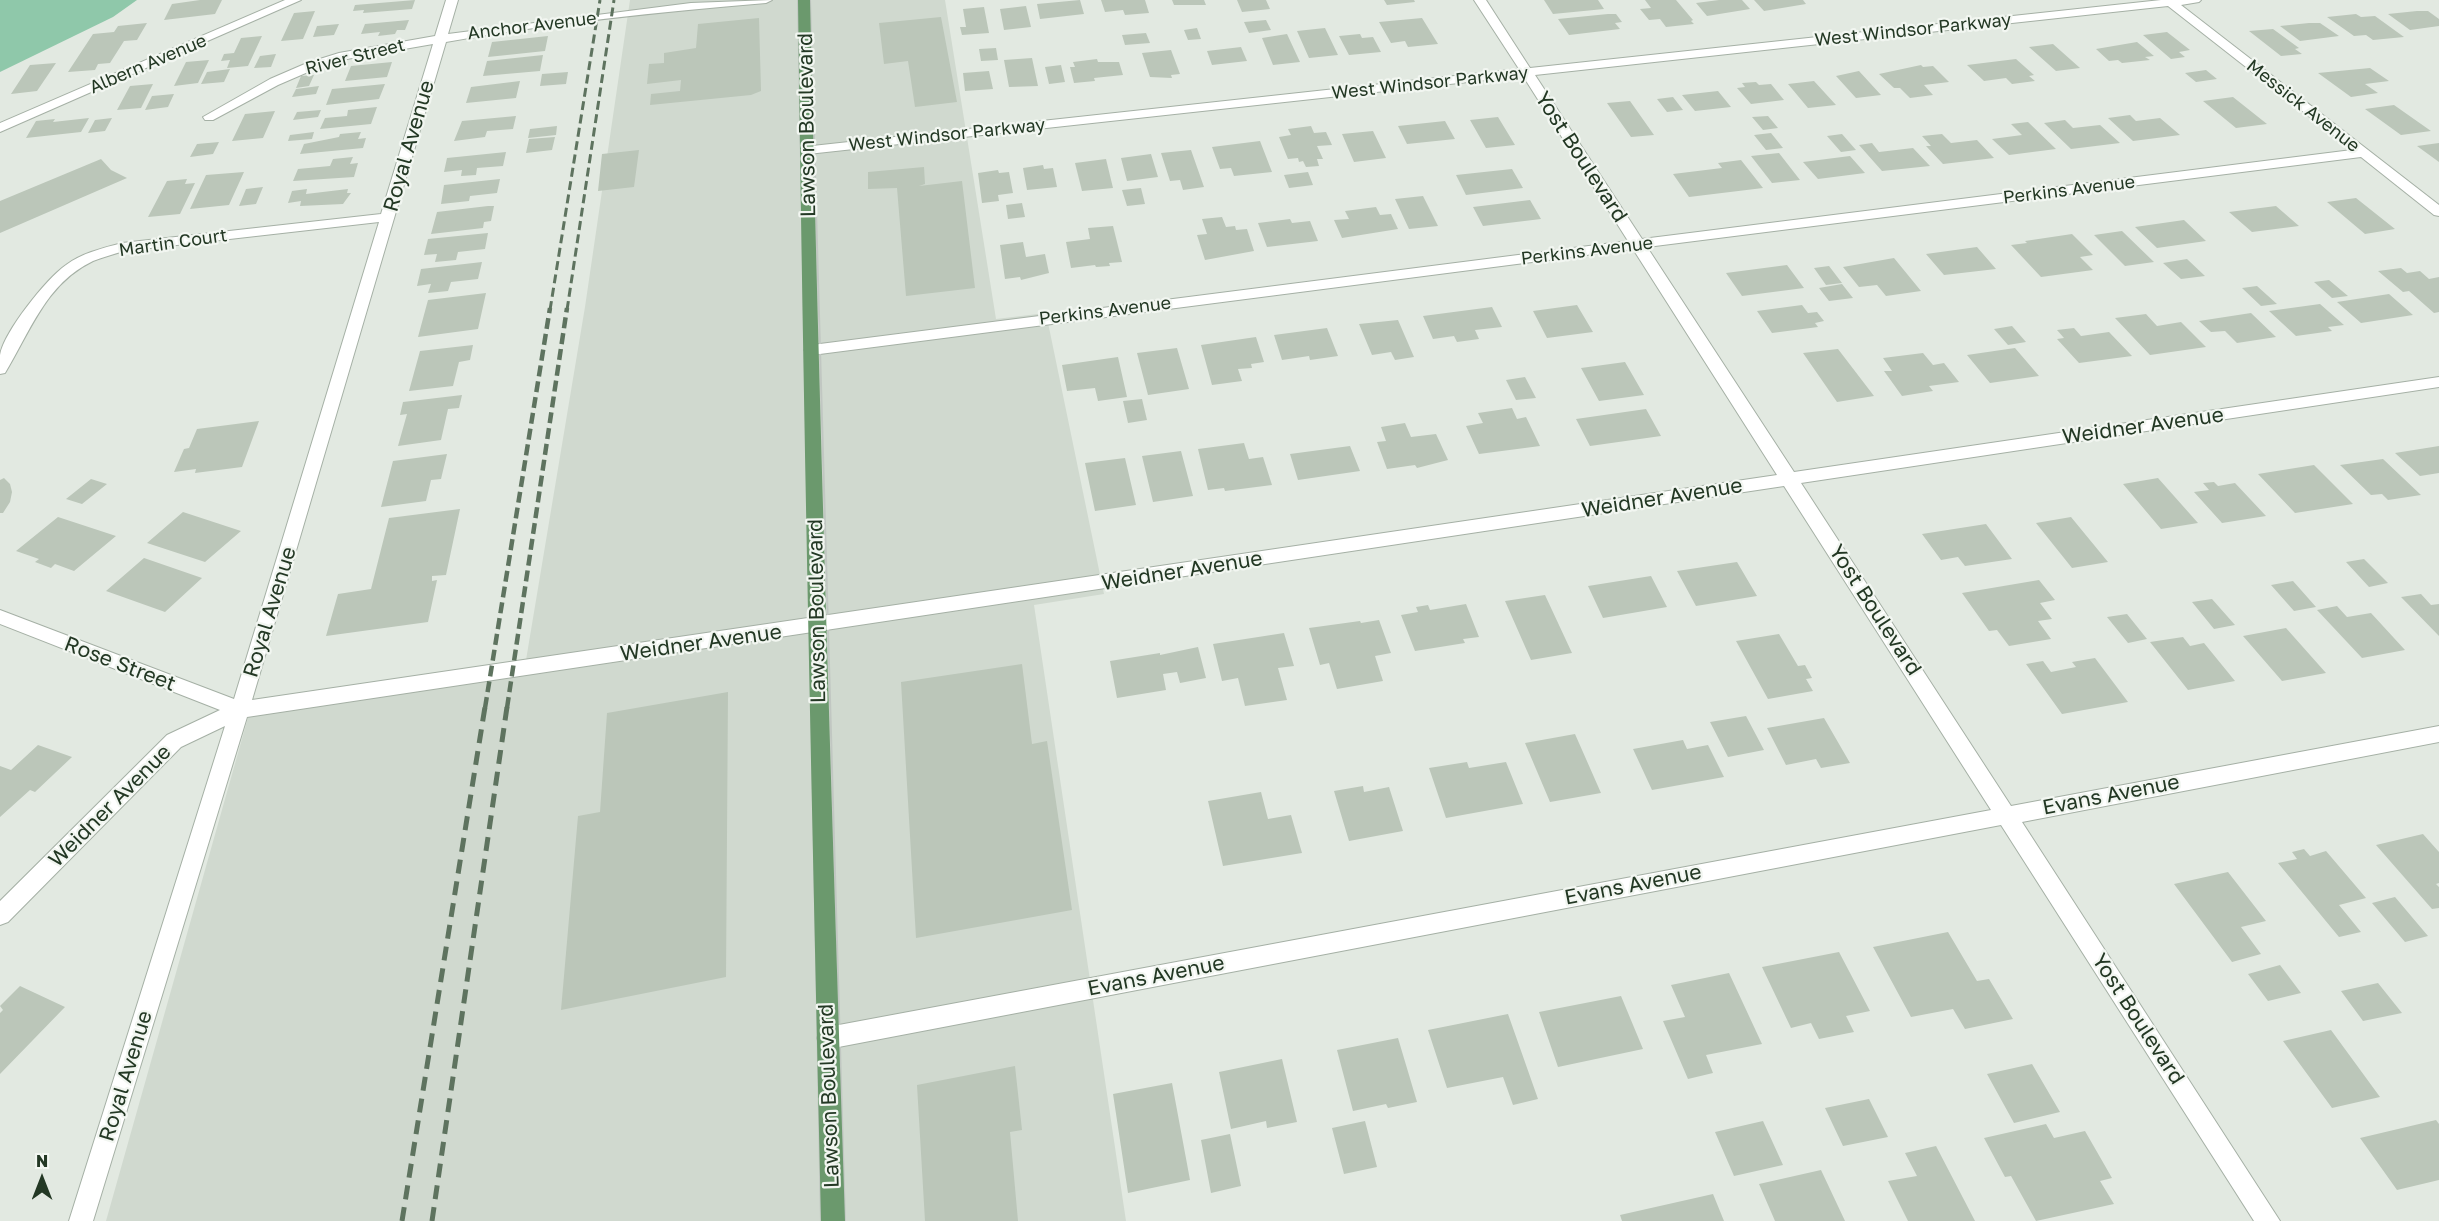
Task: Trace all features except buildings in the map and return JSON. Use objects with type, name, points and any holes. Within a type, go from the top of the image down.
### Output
[{"type":"main road","name":"Lawson Boulevard","points":[[804,0],[812,441],[819,625],[833,1221]]},
{"type":"street","name":"Albern Avenue","points":[[0,128],[295,0]]},
{"type":"street","name":"Royal Avenue","points":[[81,1221],[240,710],[452,0]]},
{"type":"street","name":"Anchor Avenue","points":[[441,37],[657,10],[766,0]]},
{"type":"street","name":"Yost Boulevard","points":[[1480,0],[2268,1221]]},
{"type":"street","name":"West Windsor Parkway","points":[[807,150],[2195,0]]},
{"type":"street","name":"Messick Avenue","points":[[2169,1],[2439,212]]},
{"type":"street","name":"River Street","points":[[209,117],[274,82],[311,66],[339,57],[441,37]]},
{"type":"street","name":"Perkins Avenue","points":[[812,350],[2363,153]]},
{"type":"street","name":"Martin Court","points":[[0,369],[33,306],[54,283],[86,260],[122,247],[388,217]]},
{"type":"street","name":"Weidner Avenue","points":[[0,915],[174,741],[240,710],[2439,382]]},
{"type":"street","name":"Rose Street","points":[[0,617],[240,710]]},
{"type":"street","name":"Evans Avenue","points":[[828,1038],[2439,734]]},
{"type":"shaded area","points":[[0,0],[137,0],[113,17],[0,72]]},
{"type":"shaded area","points":[[630,0],[945,0],[996,319],[1046,313],[1104,594],[1034,605],[1126,1221],[106,1221],[249,714],[524,672],[585,307]]},
{"type":"railway","points":[[550,310],[600,0]]},
{"type":"railway","points":[[567,310],[614,0]]},
{"type":"railway","points":[[485,708],[550,308]]},
{"type":"railway","points":[[507,708],[567,308]]},
{"type":"railway","points":[[402,1221],[485,707]]},
{"type":"railway","points":[[432,1221],[507,707]]}]
